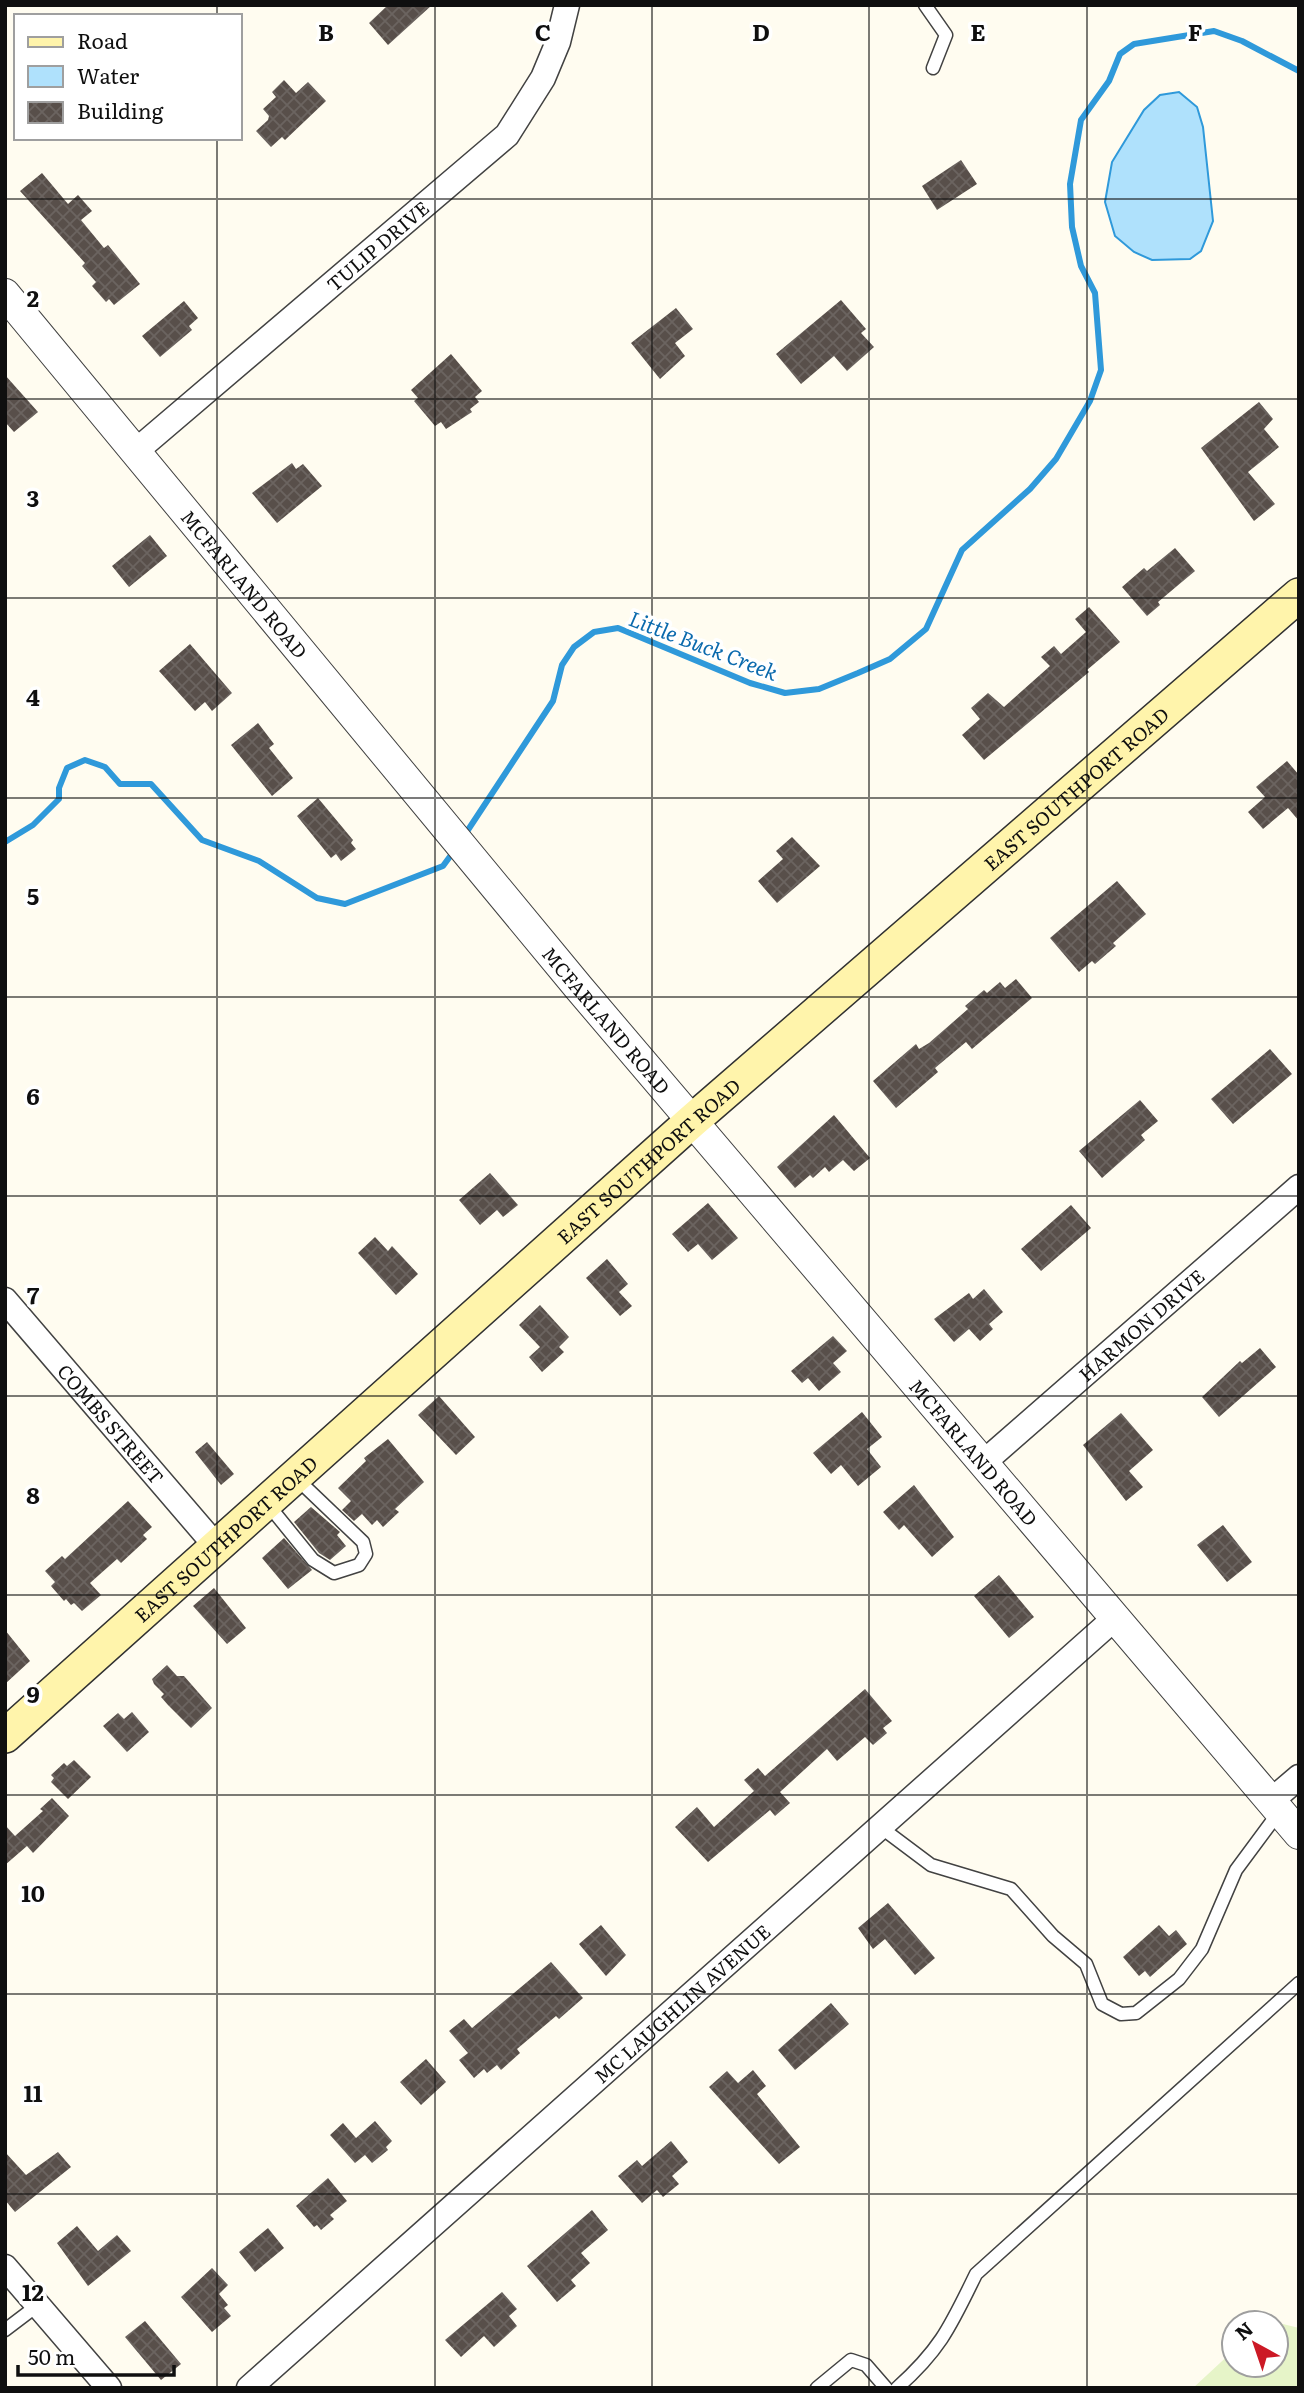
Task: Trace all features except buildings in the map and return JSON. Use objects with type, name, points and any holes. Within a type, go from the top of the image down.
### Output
[{"type":"main road","name":"EAST SOUTHPORT ROAD","points":[[5,1736],[692,1121],[1299,595]]},
{"type":"street","name":"TULIP DRIVE","points":[[136,451],[506,135],[543,78],[558,42],[567,5]]},
{"type":"street","name":"MCFARLAND ROAD","points":[[5,294],[416,793],[1299,1834]]},
{"type":"street","name":"HARMON DRIVE","points":[[983,1463],[1299,1187]]},
{"type":"street","name":"COMBS STREET","points":[[5,1300],[216,1546]]},
{"type":"street","name":"MC LAUGHLIN AVENUE","points":[[249,2388],[1115,1618]]},
{"type":"street","points":[[1275,1806],[1299,1777]]},
{"type":"street","points":[[5,2267],[109,2388]]},
{"type":"lane","points":[[925,5],[946,35],[933,68]]},
{"type":"lane","points":[[266,1502],[321,1567],[334,1573],[359,1565],[366,1554],[363,1542],[294,1476]]},
{"type":"lane","points":[[879,1826],[931,1865],[1012,1889],[1054,1936],[1086,1964],[1102,2004],[1121,2014],[1136,2012],[1179,1979],[1202,1950],[1236,1870],[1275,1806]]},
{"type":"lane","points":[[897,2388],[920,2368],[946,2337],[976,2274],[1299,1983]]},
{"type":"lane","points":[[5,2330],[38,2305]]},
{"type":"lane","points":[[817,2388],[850,2360],[866,2365],[886,2388]]},
{"type":"green space","points":[[1290,2326],[1299,2328],[1299,2388],[1193,2388],[1220,2363],[1220,2379],[1290,2379]]},
{"type":"water","points":[[1179,92],[1197,107],[1203,127],[1213,221],[1201,251],[1190,259],[1152,260],[1134,252],[1115,236],[1105,202],[1112,162],[1144,110],[1160,95]]},
{"type":"waterway","name":"Little Buck Creek","points":[[464,836],[553,701],[562,665],[574,647],[594,632],[618,628],[750,683],[785,693],[819,689],[890,659],[926,629],[962,550],[1030,489],[1056,459],[1090,401],[1101,370],[1095,293],[1081,266],[1072,227],[1070,184],[1081,120],[1109,81],[1120,54],[1134,44],[1214,31],[1242,41],[1299,71]]},
{"type":"waterway","name":"Little Buck Creek","points":[[5,842],[33,825],[59,799],[59,788],[67,768],[85,760],[105,767],[120,784],[151,784],[202,840],[259,861],[317,898],[345,904],[443,866],[454,851]]}]
